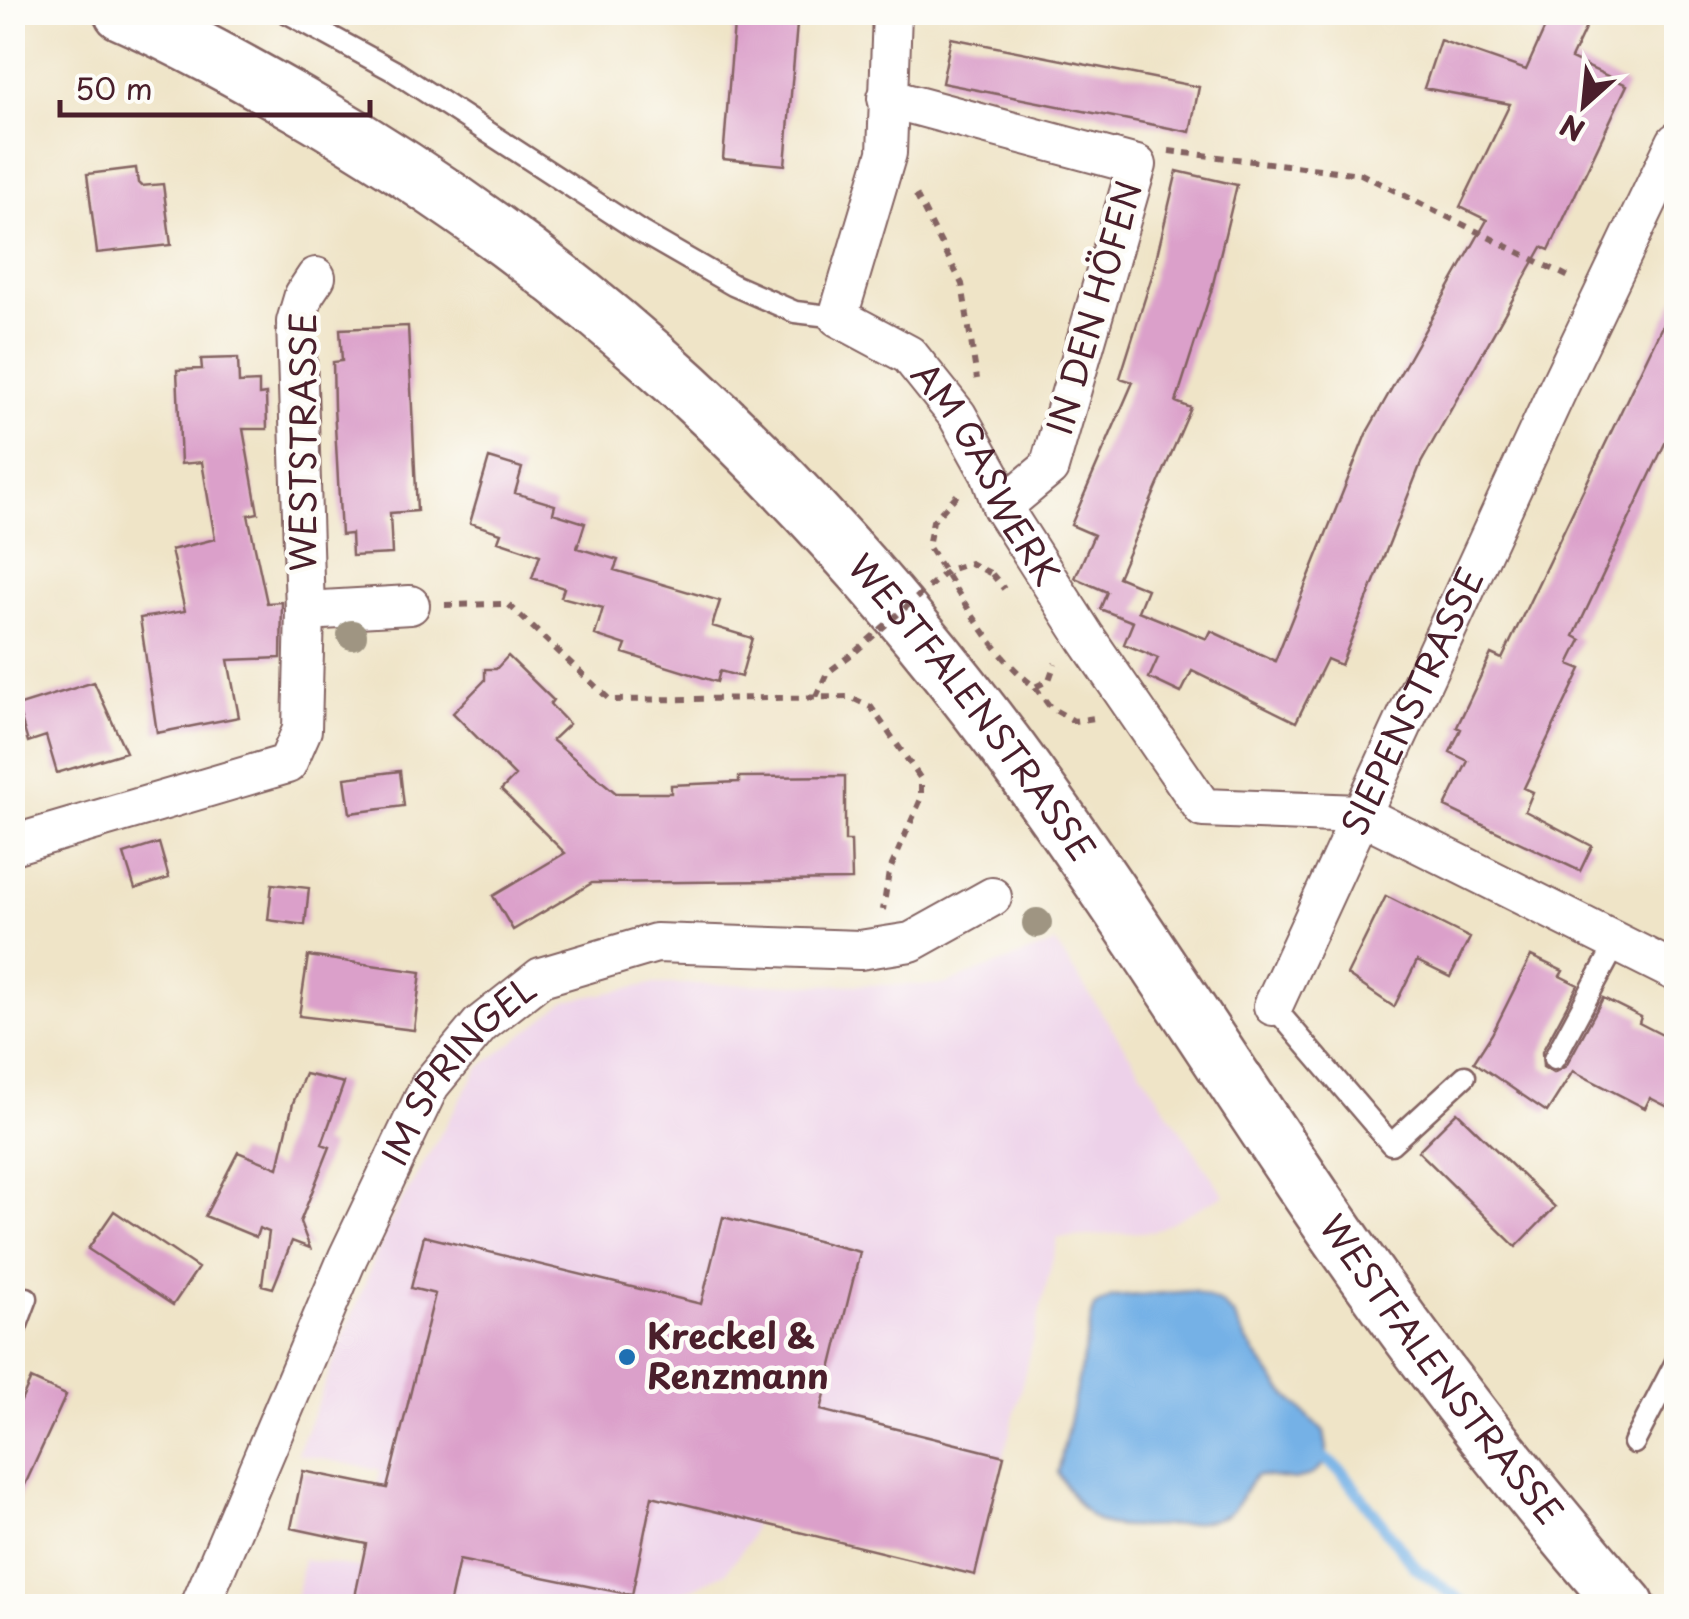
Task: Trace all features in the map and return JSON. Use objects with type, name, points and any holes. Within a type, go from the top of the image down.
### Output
[{"type":"main road","name":"WESTFALENSTRASSE","points":[[122,12],[252,77],[381,152],[510,241],[653,356],[810,510],[929,647],[1006,747],[1083,854],[1404,1328],[1481,1430],[1627,1606]]},
{"type":"street","points":[[838,317],[887,152],[892,12]]},
{"type":"street","name":"IN DEN HÖFEN","points":[[888,98],[1137,164],[1049,468],[996,490]]},
{"type":"street","name":"SIEPENSTRASSE","points":[[1273,1006],[1676,142]]},
{"type":"street","name":"WESTSTRASSE","points":[[12,845],[287,764],[302,730],[304,611],[296,322],[304,295],[316,276]]},
{"type":"street","name":"AM GASWERK","points":[[838,317],[909,355],[957,415],[996,490],[1086,638],[1204,808],[1360,814]]},
{"type":"street","name":"WESTSTRASSE","points":[[304,611],[410,605]]},
{"type":"street","points":[[1360,814],[1676,972]]},
{"type":"street","name":"IM SPRINGEL","points":[[200,1606],[348,1257],[430,1085],[480,1025],[541,977],[656,943],[860,950],[911,942],[992,897]]},
{"type":"lane","name":"AM GASWERK","points":[[286,12],[394,71],[641,232],[733,285],[794,312],[838,317]]},
{"type":"lane","points":[[1554,1059],[1617,942]]},
{"type":"lane","name":"SIEPENSTRASSE","points":[[1273,1006],[1391,1144],[1466,1076]]},
{"type":"lane","points":[[12,1338],[27,1298]]},
{"type":"lane","points":[[1634,1443],[1676,1362]]},
{"type":"path","points":[[1137,164],[1162,150],[1361,174],[1603,294]]},
{"type":"path","points":[[887,152],[914,191],[962,284],[979,376],[957,415]]},
{"type":"path","points":[[996,490],[953,498],[933,521],[928,546],[978,622],[1022,677],[1051,708],[1074,721]]},
{"type":"path","points":[[816,697],[827,672],[948,570],[970,563],[992,574],[1016,603]]},
{"type":"path","points":[[410,605],[508,604],[610,700],[850,697],[871,707],[921,779],[921,799],[889,872],[883,910]]},
{"type":"path","points":[[1035,687],[1049,680],[1056,666],[1054,656]]},
{"type":"shaded area","points":[[1055,943],[1224,1195],[1154,1231],[1058,1238],[1004,1456],[821,1410],[859,1251],[723,1218],[701,1304],[424,1236],[412,1288],[435,1294],[401,1434],[755,1521],[748,1542],[725,1573],[654,1606],[295,1606],[303,1559],[361,1568],[380,1470],[297,1454],[388,1225],[478,1069],[566,1001],[652,984],[943,985]]},
{"type":"water","points":[[1193,1291],[1221,1303],[1234,1316],[1281,1389],[1324,1432],[1325,1463],[1313,1474],[1295,1480],[1256,1475],[1229,1513],[1206,1521],[1168,1526],[1105,1524],[1083,1509],[1058,1473],[1094,1307],[1112,1297]]},
{"type":"building","points":[[735,12],[798,12],[785,165],[723,159]]},
{"type":"building","points":[[1552,12],[1593,12],[1571,59],[1627,85],[1549,250],[1542,247],[1421,463],[1341,665],[1327,659],[1296,722],[1192,671],[1181,693],[1149,678],[1158,658],[1124,644],[1133,622],[1100,609],[1107,592],[1075,578],[1094,535],[1071,525],[1133,382],[1120,378],[1152,276],[1177,171],[1237,185],[1211,292],[1176,402],[1191,408],[1118,577],[1147,589],[1138,611],[1207,639],[1211,631],[1275,661],[1366,434],[1487,220],[1460,207],[1510,104],[1424,88],[1440,40],[1526,70]]},
{"type":"building","points":[[951,38],[1199,87],[1190,132],[942,83]]},
{"type":"building","points":[[136,168],[141,186],[163,184],[171,245],[97,253],[87,174]]},
{"type":"building","points":[[1676,297],[1676,420],[1574,636],[1581,640],[1569,664],[1581,669],[1524,788],[1533,792],[1525,811],[1592,846],[1580,871],[1445,807],[1468,761],[1450,752],[1461,729],[1457,727],[1491,654],[1502,659]]},
{"type":"building","points":[[408,326],[417,511],[390,513],[392,554],[352,556],[351,534],[341,535],[334,407],[333,362],[342,361],[340,329]]},
{"type":"building","points":[[238,358],[239,383],[259,382],[259,395],[266,394],[267,429],[243,429],[258,513],[248,515],[267,603],[282,602],[281,658],[228,660],[239,717],[157,733],[140,618],[185,611],[171,550],[215,539],[202,462],[181,464],[177,370],[202,369],[201,359]]},
{"type":"building","points":[[489,458],[522,468],[515,493],[555,505],[553,513],[585,523],[577,548],[618,560],[614,570],[720,601],[712,626],[752,638],[741,677],[720,671],[717,682],[623,653],[626,645],[595,635],[603,608],[561,597],[564,588],[532,578],[540,555],[498,541],[501,533],[470,523]]},
{"type":"building","points":[[508,656],[553,700],[550,704],[569,724],[552,740],[616,793],[671,793],[671,785],[739,782],[739,777],[845,776],[845,841],[851,841],[852,880],[592,883],[513,930],[493,896],[565,853],[501,790],[515,776],[453,713],[485,680],[485,669],[496,669]]},
{"type":"building","points":[[94,682],[126,752],[57,773],[46,736],[28,742],[17,706]]},
{"type":"building","points":[[400,771],[404,806],[350,813],[345,778]]},
{"type":"building","points":[[159,843],[169,878],[135,889],[124,854]]},
{"type":"building","points":[[272,884],[309,888],[305,925],[268,920]]},
{"type":"building","points":[[1386,896],[1470,938],[1450,977],[1417,961],[1394,1007],[1347,975]]},
{"type":"building","points":[[308,956],[421,972],[414,1030],[299,1016]]},
{"type":"building","points":[[1531,956],[1563,971],[1560,976],[1578,985],[1542,1052],[1543,1067],[1553,1073],[1566,1066],[1603,998],[1641,1017],[1639,1023],[1676,1042],[1676,1111],[1650,1098],[1645,1108],[1573,1071],[1547,1112],[1474,1062]]},
{"type":"building","points":[[305,1074],[344,1083],[322,1144],[330,1147],[300,1222],[310,1248],[292,1241],[273,1288],[262,1285],[269,1232],[259,1228],[256,1237],[205,1216],[238,1152],[278,1168],[293,1103]]},
{"type":"building","points":[[1457,1112],[1555,1207],[1516,1247],[1418,1151]]},
{"type":"building","points":[[114,1211],[198,1268],[173,1305],[88,1249]]},
{"type":"building","name":"Kreckel & Renzmann","points":[[723,1217],[860,1252],[821,1410],[1004,1456],[975,1575],[652,1496],[632,1595],[459,1560],[449,1606],[353,1606],[366,1544],[291,1528],[303,1471],[387,1488],[435,1294],[411,1288],[424,1236],[701,1304]]},
{"type":"building","points":[[31,1379],[66,1395],[12,1513],[12,1421]]},
{"type":"waterway","points":[[1313,1450],[1342,1472],[1415,1567],[1468,1606]]},
{"type":"place","name":"Kreckel & Renzmann","points":[[627,1357]]}]
